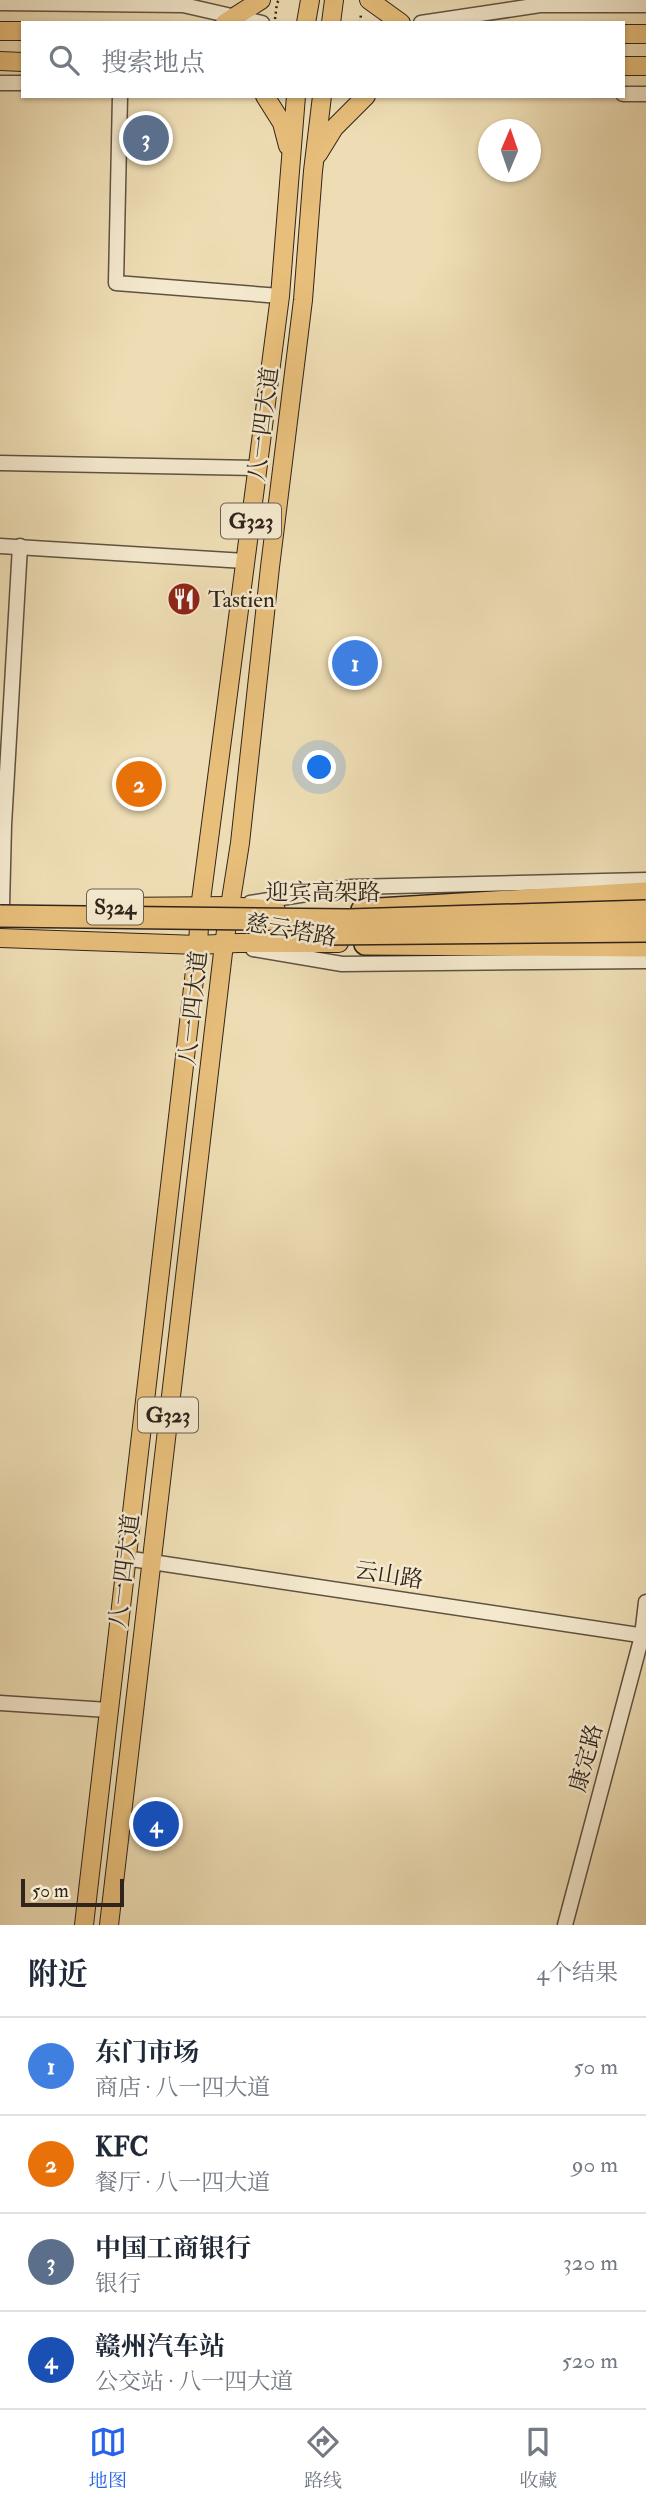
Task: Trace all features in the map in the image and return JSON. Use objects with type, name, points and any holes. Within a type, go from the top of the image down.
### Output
[{"type":"highway","points":[[350,911],[646,893]]},
{"type":"highway","name":"迎宾高架路","points":[[0,914],[349,920],[646,911]]},
{"type":"highway","name":"迎宾高架路","points":[[0,914],[350,934],[646,931]]},
{"type":"highway","points":[[345,944],[646,946]]},
{"type":"main road","points":[[231,19],[261,0]]},
{"type":"main road","points":[[306,21],[310,0]]},
{"type":"main road","points":[[331,21],[334,0]]},
{"type":"main road","points":[[369,0],[398,21]]},
{"type":"main road","points":[[0,31],[21,31]]},
{"type":"main road","points":[[625,34],[646,34]]},
{"type":"main road","points":[[0,61],[21,62]]},
{"type":"main road","points":[[625,66],[646,66]]},
{"type":"main road","points":[[266,98],[282,123],[290,173]]},
{"type":"main road","name":"八一四大道","points":[[83,1925],[198,945],[200,908],[281,296],[296,98]]},
{"type":"main road","name":"八一四大道","points":[[108,1925],[224,944],[240,843],[303,300],[322,98]]},
{"type":"main road","points":[[313,171],[317,156],[334,128],[364,98]]},
{"type":"main road","name":"慈云塔路","points":[[230,906],[263,910],[350,911],[646,901]]},
{"type":"main road","name":"S324","points":[[0,914],[230,906]]},
{"type":"main road","name":"S324","points":[[0,938],[224,944]]},
{"type":"main road","name":"慈云塔路","points":[[224,944],[646,938]]},
{"type":"street","points":[[0,3],[183,5],[231,19]]},
{"type":"street","points":[[434,21],[540,5],[646,5]]},
{"type":"street","points":[[0,83],[21,83]]},
{"type":"street","points":[[625,94],[646,94]]},
{"type":"street","points":[[120,98],[116,283],[281,296]]},
{"type":"street","points":[[0,463],[258,468]]},
{"type":"street","points":[[0,546],[245,561]]},
{"type":"street","points":[[0,914],[2,825],[20,546]]},
{"type":"street","name":"慈云塔路","points":[[230,906],[351,887],[646,880]]},
{"type":"street","name":"慈云塔路","points":[[224,944],[342,964],[646,961]]},
{"type":"street","name":"云山路","points":[[125,1558],[644,1636]]},
{"type":"street","name":"康定路","points":[[565,1925],[644,1636],[646,1602]]},
{"type":"street","points":[[0,1703],[108,1710]]},
{"type":"path","points":[[275,21],[276,3],[279,0]]},
{"type":"place","name":"中国工商银行","points":[[146,138]]},
{"type":"place","name":"Tastien","points":[[184,599]]},
{"type":"place","name":"东门市场","points":[[355,663]]},
{"type":"place","name":"KFC","points":[[139,784]]},
{"type":"place","name":"赣州汽车站","points":[[156,1824]]}]
